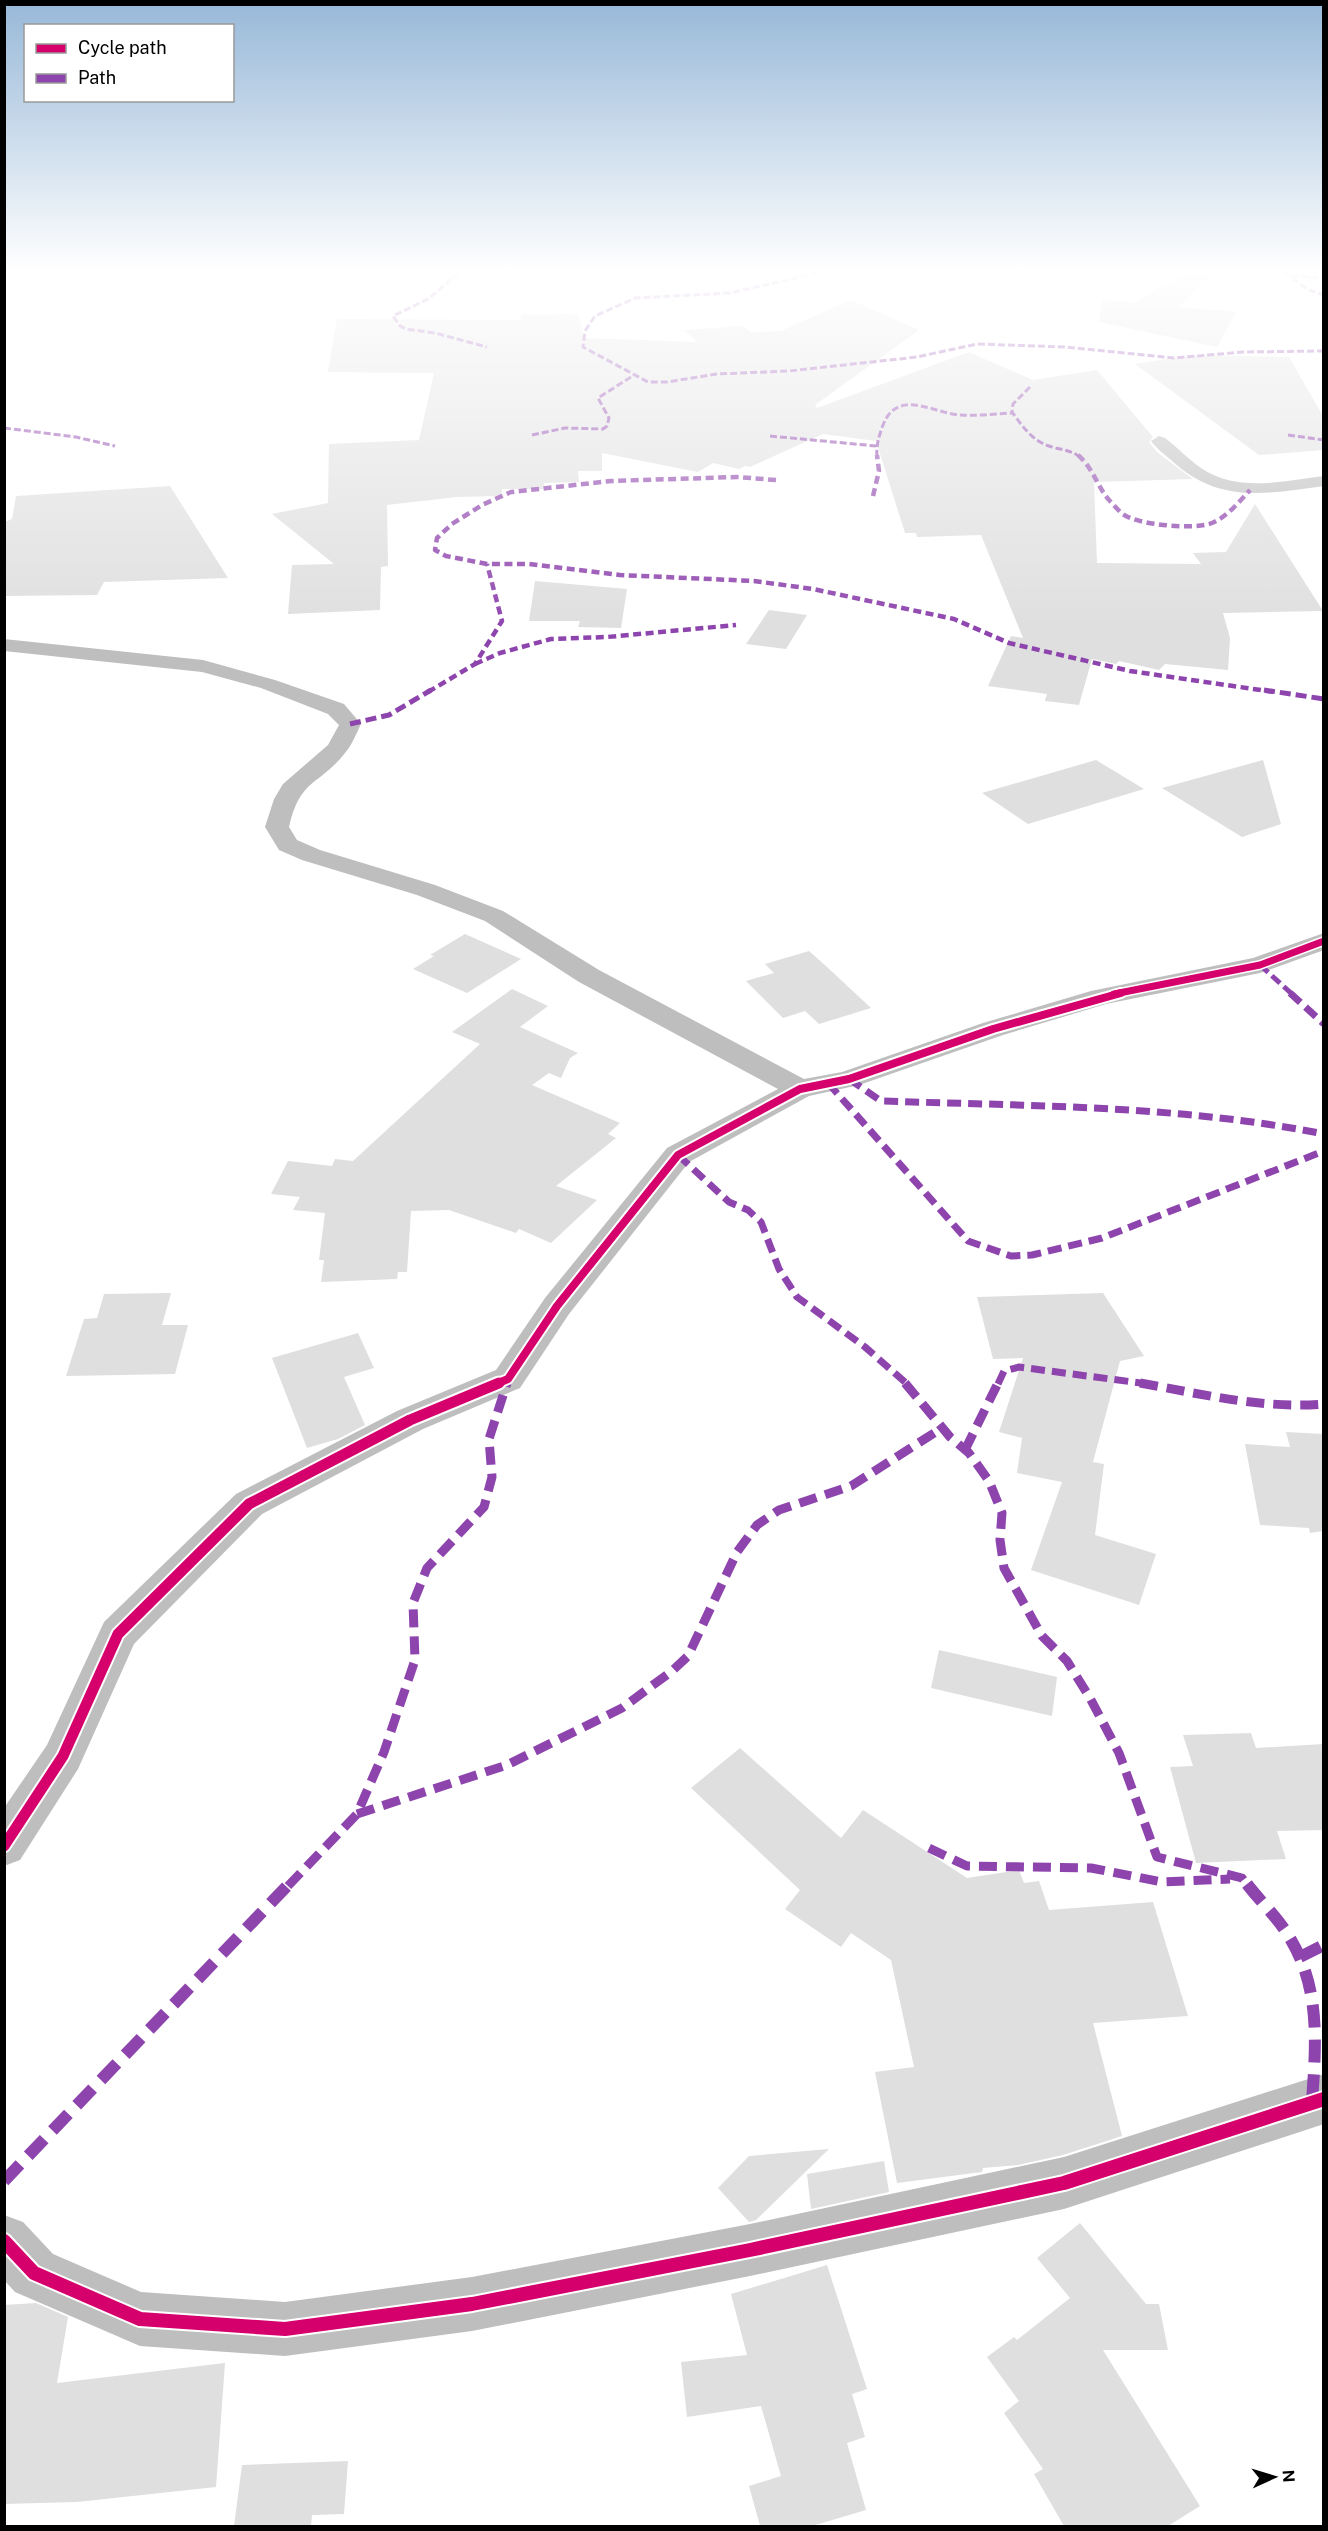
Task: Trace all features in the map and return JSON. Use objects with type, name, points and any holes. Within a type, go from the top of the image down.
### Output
[{"type":"street","points":[[1159,441],[1199,475],[1228,485],[1250,490],[1323,481]]},
{"type":"street","points":[[4,645],[203,666],[268,684],[336,709],[350,724],[337,749],[293,785],[280,807],[277,827],[288,845],[311,855],[426,890],[494,916],[589,976],[800,1089]]},
{"type":"street","points":[[4,1846],[63,1756],[118,1634],[249,1504],[410,1420],[508,1379],[557,1306],[678,1155],[800,1089],[849,1079],[993,1029],[1101,997],[1260,964],[1323,941]]},
{"type":"street","points":[[4,2241],[34,2272],[140,2319],[285,2329],[472,2304],[750,2250],[1064,2183],[1323,2099]]},
{"type":"building","points":[[430,391],[834,391],[815,405],[817,408],[863,391],[1115,391],[1153,437],[1149,442],[1158,453],[1193,479],[1094,482],[1097,563],[1201,564],[1193,553],[1226,552],[1255,504],[1323,611],[1223,613],[1230,638],[1228,670],[1165,664],[1159,670],[1119,661],[1116,664],[1092,659],[1079,705],[1045,701],[1047,694],[988,686],[1011,636],[1023,638],[981,535],[917,537],[916,533],[905,533],[876,441],[823,434],[750,467],[745,466],[739,469],[713,463],[698,472],[602,453],[602,471],[578,471],[579,482],[544,483],[544,489],[502,489],[501,496],[457,497],[387,505],[388,566],[381,567],[380,610],[288,614],[292,565],[334,564],[272,514],[328,503],[329,444],[419,440]]},
{"type":"building","points":[[1172,391],[1309,391],[1323,416],[1323,450],[1259,455]]},
{"type":"building","points":[[170,486],[228,578],[104,582],[97,595],[4,596],[4,522],[12,519],[16,496]]},
{"type":"building","points":[[535,581],[627,589],[621,628],[578,627],[580,621],[529,621]]},
{"type":"building","points":[[769,610],[807,615],[786,649],[746,644]]},
{"type":"building","points":[[1096,760],[1144,789],[1028,824],[982,793]]},
{"type":"building","points":[[1263,760],[1281,824],[1242,837],[1162,788]]},
{"type":"building","points":[[465,934],[521,959],[467,993],[413,969],[434,956],[430,955]]},
{"type":"building","points":[[809,951],[871,1008],[819,1024],[805,1011],[783,1018],[746,981],[774,973],[765,964]]},
{"type":"building","points":[[512,989],[548,1006],[520,1027],[578,1053],[570,1058],[561,1078],[549,1073],[532,1085],[620,1123],[608,1134],[616,1138],[556,1186],[597,1200],[551,1243],[519,1229],[516,1233],[449,1210],[411,1211],[407,1272],[398,1272],[397,1279],[321,1282],[324,1260],[319,1260],[325,1213],[293,1210],[300,1197],[271,1194],[288,1161],[332,1166],[335,1159],[353,1161],[480,1044],[452,1032]]},
{"type":"building","points":[[171,1293],[162,1325],[188,1325],[175,1374],[66,1376],[84,1319],[97,1318],[104,1294]]},
{"type":"building","points":[[1103,1293],[1144,1356],[1120,1361],[1093,1462],[1104,1464],[1095,1535],[1156,1554],[1139,1605],[1031,1570],[1062,1482],[1017,1473],[1022,1438],[999,1432],[1023,1358],[993,1359],[977,1297]]},
{"type":"building","points":[[358,1333],[374,1368],[344,1377],[365,1425],[338,1439],[307,1448],[272,1358]]},
{"type":"building","points":[[1286,1432],[1323,1434],[1323,1531],[1310,1533],[1309,1528],[1260,1525],[1245,1444],[1290,1447]]},
{"type":"building","points":[[939,1650],[1057,1677],[1052,1716],[931,1688]]},
{"type":"building","points":[[1251,1733],[1256,1748],[1323,1744],[1323,1830],[1277,1831],[1286,1859],[1196,1863],[1170,1767],[1193,1766],[1183,1735]]},
{"type":"building","points":[[740,1748],[841,1838],[863,1810],[967,1878],[1019,1870],[1024,1883],[1039,1881],[1049,1910],[1153,1902],[1188,2016],[1093,2023],[1122,2136],[1063,2155],[1018,2165],[983,2168],[982,2172],[897,2183],[875,2072],[914,2067],[891,1960],[851,1933],[841,1947],[785,1909],[800,1890],[691,1788]]},
{"type":"building","points":[[829,2149],[756,2220],[749,2222],[718,2188],[749,2156]]},
{"type":"building","points":[[884,2161],[889,2192],[811,2209],[807,2174]]},
{"type":"building","points":[[1080,2223],[1146,2304],[1159,2304],[1168,2350],[1103,2350],[1200,2506],[1168,2526],[1064,2526],[1034,2474],[1043,2469],[1004,2413],[1019,2401],[987,2357],[1014,2337],[1017,2340],[1070,2298],[1037,2258]]},
{"type":"building","points":[[827,2265],[867,2389],[852,2394],[865,2437],[847,2443],[866,2510],[812,2526],[760,2526],[749,2486],[781,2476],[761,2406],[687,2417],[681,2362],[747,2355],[731,2294]]},
{"type":"building","points":[[36,2303],[68,2317],[57,2383],[225,2363],[216,2487],[77,2502],[4,2504],[4,2305]]},
{"type":"building","points":[[348,2461],[344,2514],[312,2515],[311,2526],[234,2526],[242,2465]]},
{"type":"marked path","points":[[532,435],[565,428],[603,429],[607,426],[609,418],[598,398],[609,391]]},
{"type":"marked path","points":[[1026,391],[1013,404],[1012,412],[1029,434],[1039,442],[1078,455],[1088,465],[1105,495],[1126,516],[1169,525],[1205,525],[1223,517],[1250,490]]},
{"type":"marked path","points":[[873,496],[879,471],[876,446],[884,422],[894,409],[910,404],[933,407],[945,413],[961,415],[1012,413]]},
{"type":"marked path","points":[[4,428],[76,437],[115,446]]},
{"type":"marked path","points":[[1288,435],[1324,440]]},
{"type":"marked path","points":[[770,436],[876,446]]},
{"type":"marked path","points":[[776,480],[737,477],[611,481],[511,492],[482,505],[452,524],[437,538],[435,550],[446,556],[487,564],[529,564],[620,575],[754,581],[813,589],[954,619],[1009,643],[1130,671],[1324,699]]},
{"type":"marked path","points":[[350,724],[389,715],[475,664],[502,621],[487,564]]},
{"type":"marked path","points":[[475,664],[500,653],[551,639],[607,637],[736,625]]},
{"type":"marked path","points":[[1260,965],[1324,1024]]},
{"type":"marked path","points":[[849,1079],[881,1101],[1128,1109],[1259,1121],[1324,1134]]},
{"type":"marked path","points":[[828,1083],[968,1241],[1011,1256],[1032,1255],[1102,1238],[1324,1151]]},
{"type":"marked path","points":[[678,1155],[729,1202],[748,1210],[761,1222],[779,1269],[797,1297],[865,1347],[910,1387],[950,1437],[969,1453],[989,1481],[1002,1513],[1000,1540],[1004,1568],[1042,1636],[1067,1661],[1090,1698],[1119,1753],[1157,1857],[1242,1878],[1288,1935],[1309,1978],[1315,2007],[1316,2046],[1312,2102]]},
{"type":"marked path","points":[[965,1450],[1004,1371],[1019,1367],[1107,1377],[1246,1403],[1298,1406],[1324,1404]]},
{"type":"marked path","points":[[4,2181],[357,1814],[384,1752],[415,1660],[413,1603],[427,1568],[484,1507],[492,1477],[489,1439],[508,1379]]},
{"type":"marked path","points":[[357,1814],[507,1765],[622,1708],[672,1671],[688,1656],[737,1552],[757,1525],[779,1510],[851,1486],[942,1428]]},
{"type":"marked path","points":[[929,1848],[967,1866],[1091,1868],[1162,1882],[1230,1879]]},
{"type":"marked path","points":[[1300,1957],[1324,1945]]},
{"type":"cycle path","points":[[4,1846],[63,1756],[118,1634],[249,1504],[410,1420],[508,1379],[557,1306],[678,1155],[800,1089],[849,1079],[993,1029],[1101,997],[1260,965],[1324,941]]},
{"type":"cycle path","points":[[4,2241],[34,2273],[140,2319],[285,2329],[472,2304],[750,2250],[1064,2183],[1324,2099]]}]
